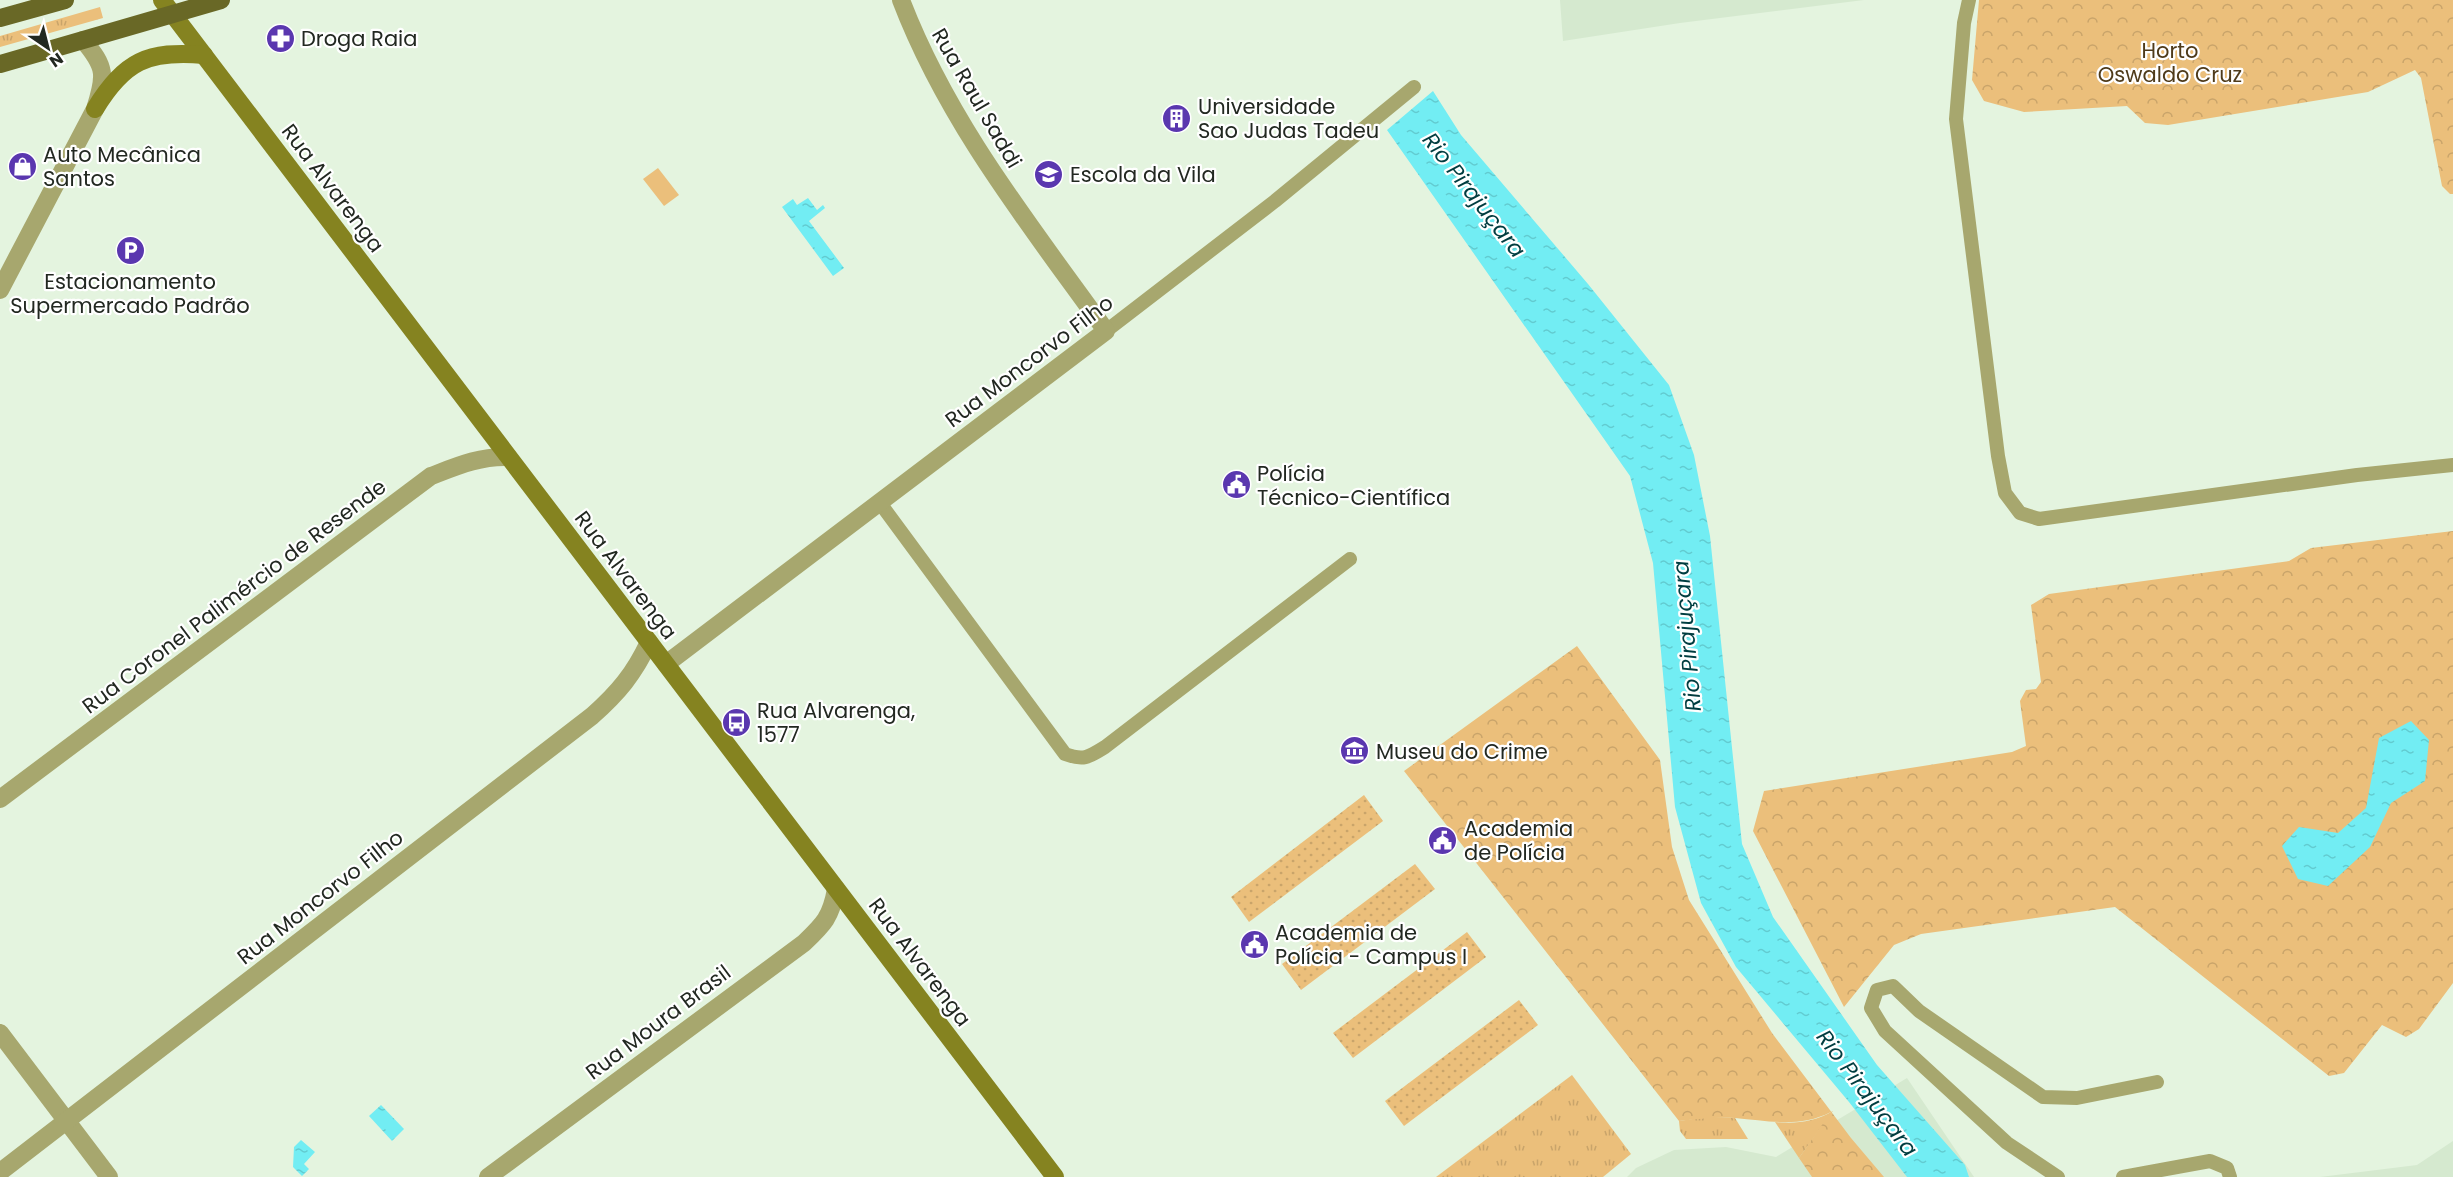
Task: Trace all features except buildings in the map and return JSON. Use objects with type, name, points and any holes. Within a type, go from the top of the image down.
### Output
[{"type":"main road","points":[[0,18],[64,0]]},
{"type":"main road","points":[[0,64],[83,40],[167,7],[221,0]]},
{"type":"main road","name":"Rua Alvarenga","points":[[167,7],[1055,1177]]},
{"type":"main road","points":[[95,109],[112,84],[137,63],[154,55],[176,53],[204,56]]},
{"type":"street","name":"Rua Raul Saddi","points":[[901,0],[933,72],[979,154],[1106,331]]},
{"type":"street","points":[[0,290],[95,109],[102,74],[98,57],[83,40]]},
{"type":"street","name":"Rua Moncorvo Filho","points":[[666,664],[1106,331]]},
{"type":"street","name":"Rua Coronel Palimércio de Resende","points":[[0,799],[431,476],[466,462],[493,456],[508,457]]},
{"type":"street","name":"Rua Moncorvo Filho","points":[[0,1172],[592,716],[618,693],[641,660],[649,642]]},
{"type":"street","name":"Rua Moura Brasil","points":[[488,1177],[804,943],[824,925],[832,911],[836,890]]},
{"type":"street","points":[[0,1033],[109,1177]]},
{"type":"lane","points":[[1969,0],[1964,23],[1956,119],[1998,456],[2005,492],[2020,513],[2039,519],[2357,475],[2453,465]]},
{"type":"lane","name":"Rua Moncorvo Filho","points":[[1106,331],[1275,201],[1414,87]]},
{"type":"lane","points":[[880,503],[1065,754],[1080,759],[1105,747],[1350,559]]},
{"type":"lane","points":[[2058,1177],[2007,1143],[1884,1031],[1871,1008],[1877,990],[1893,986],[1919,1011],[2043,1097],[2077,1098],[2157,1083]]},
{"type":"lane","points":[[2123,1177],[2210,1161],[2227,1168],[2230,1177]]},
{"type":"shaded area","points":[[1560,0],[1864,0],[1680,23],[1563,41]]},
{"type":"shaded area","points":[[1907,1078],[1974,1177],[1627,1177],[1636,1168],[1674,1150],[1726,1147],[1776,1157]]},
{"type":"shaded area","points":[[2453,1141],[2453,1177],[2320,1177],[2417,1165]]},
{"type":"green space","name":"Horto Oswaldo Cruz","points":[[1979,0],[2453,0],[2453,194],[2442,186],[2421,78],[2415,70],[2368,92],[2168,125],[2145,123],[2127,106],[2024,112],[1984,101],[1972,80]]},
{"type":"green space","points":[[100,7],[103,18],[0,47],[0,36]]},
{"type":"green space","points":[[658,168],[679,195],[664,206],[643,179]]},
{"type":"green space","points":[[2453,531],[2453,983],[2419,1029],[2406,1037],[2382,1025],[2344,1073],[2329,1076],[2115,907],[1921,934],[1894,945],[1844,1007],[1753,831],[1764,791],[2012,752],[2026,746],[2020,701],[2026,690],[2036,689],[2041,682],[2031,605],[2049,594],[2289,561],[2311,548]]},
{"type":"green space","points":[[1577,646],[1660,760],[1672,847],[1689,900],[1772,1033],[1851,1138],[1884,1177],[1812,1177],[1799,1158],[1831,1112],[1796,1122],[1728,1118],[1679,1121],[1404,771]]},
{"type":"green space","points":[[1364,795],[1383,821],[1249,922],[1231,897]]},
{"type":"green space","points":[[1415,864],[1435,889],[1301,990],[1282,964]]},
{"type":"green space","points":[[1467,932],[1486,957],[1353,1058],[1333,1033]]},
{"type":"green space","points":[[1519,1000],[1538,1025],[1404,1126],[1385,1101]]},
{"type":"green space","points":[[1572,1075],[1631,1154],[1603,1177],[1436,1177]]},
{"type":"green space","points":[[1833,1111],[1799,1158],[1775,1122],[1805,1121],[1819,1118]]},
{"type":"green space","points":[[1706,1117],[1735,1118],[1748,1139],[1686,1139],[1680,1131],[1679,1121]]},
{"type":"water","name":"Rio Pirajuçara","points":[[1433,91],[1461,135],[1588,284],[1669,385],[1694,455],[1710,536],[1742,844],[1773,917],[1877,1065],[1965,1165],[1969,1177],[1907,1177],[1849,1102],[1736,967],[1701,903],[1675,807],[1653,563],[1630,476],[1387,130]]},
{"type":"water","points":[[808,198],[817,210],[823,205],[825,208],[809,221],[844,268],[833,276],[782,207],[793,199],[797,205]]},
{"type":"water","points":[[2411,721],[2429,740],[2425,781],[2391,803],[2370,847],[2328,886],[2298,879],[2282,846],[2299,827],[2338,833],[2366,808],[2379,738]]},
{"type":"water","points":[[381,1105],[404,1129],[392,1141],[369,1116]]},
{"type":"water","points":[[301,1140],[315,1152],[304,1164],[309,1169],[302,1176],[293,1167],[294,1147]]},
{"type":"place","name":"Droga Raia","points":[[280,38]]},
{"type":"place","name":"Universidade Sao Judas Tadeu","points":[[1177,118]]},
{"type":"place","name":"Auto Mecânica Santos","points":[[22,166]]},
{"type":"place","name":"Escola da Vila","points":[[1049,174]]},
{"type":"place","name":"Estacionamento Supermercado Padrão","points":[[130,250]]},
{"type":"place","name":"Polícia Técnico-Científica","points":[[1236,485]]},
{"type":"place","name":"Rua Alvarenga, 1577","points":[[736,722]]},
{"type":"place","name":"Museu do Crime","points":[[1355,751]]},
{"type":"place","name":"Academia de Polícia","points":[[1443,840]]},
{"type":"place","name":"Academia de Polícia - Campus I","points":[[1254,944]]}]
